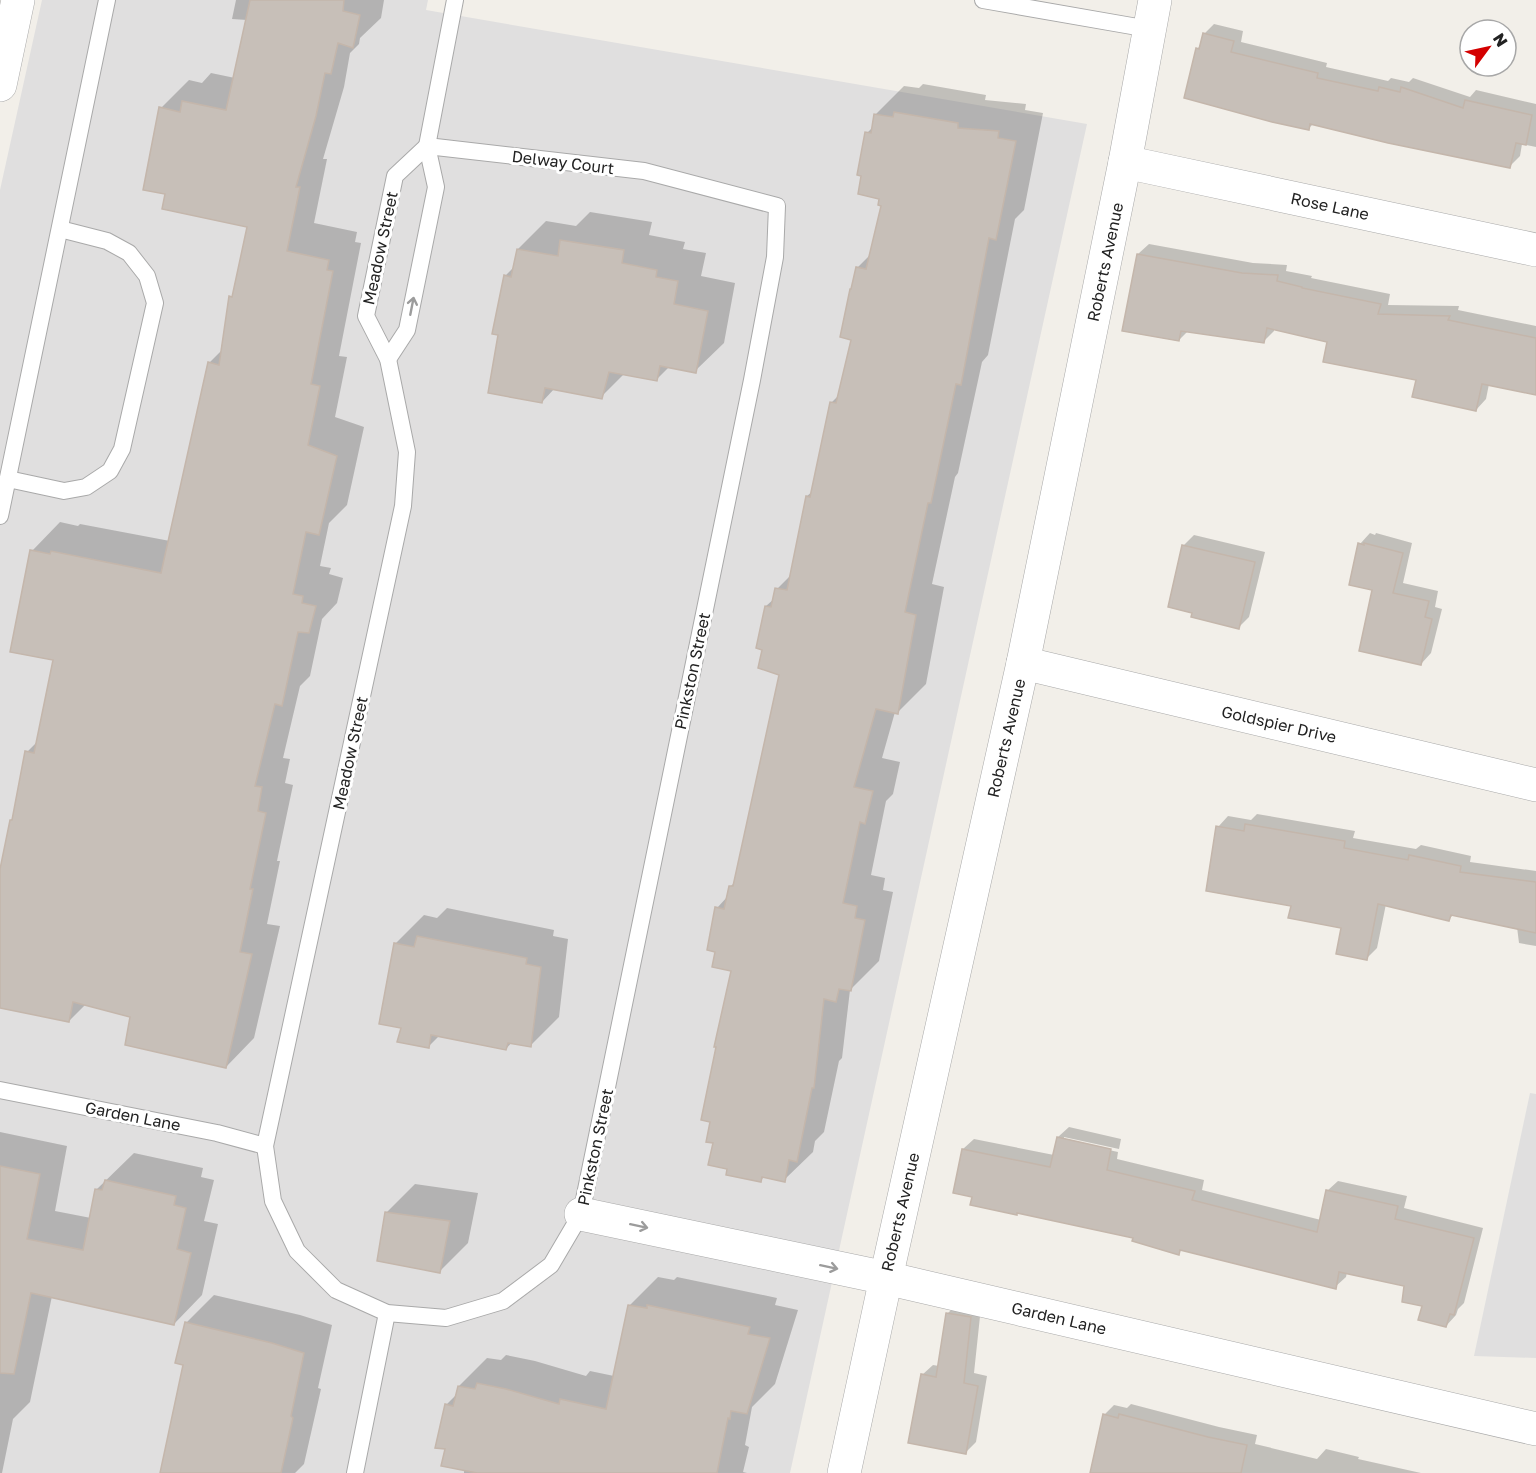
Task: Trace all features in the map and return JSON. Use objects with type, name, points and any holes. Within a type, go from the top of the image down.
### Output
[{"type":"street","points":[[0,85],[18,0]]},
{"type":"street","name":"Roberts Avenue","points":[[844,1473],[1023,663],[1125,162],[1152,15]]},
{"type":"street","name":"Rose Lane","points":[[1125,162],[1536,250]]},
{"type":"street","name":"Goldspier Drive","points":[[1023,663],[1536,785]]},
{"type":"street","name":"Garden Lane","points":[[581,1214],[886,1278],[1536,1428]]},
{"type":"lane","points":[[0,516],[107,0]]},
{"type":"lane","points":[[388,359],[407,330],[436,187],[427,146],[455,0]]},
{"type":"lane","points":[[983,0],[1152,15]]},
{"type":"lane","name":"Delway Court","points":[[427,146],[644,171],[699,184]]},
{"type":"lane","name":"Meadow Street","points":[[427,146],[395,176],[366,316],[388,359],[407,452],[403,506],[266,1146],[273,1201],[297,1251],[336,1290],[387,1313],[447,1318],[503,1301],[551,1265],[581,1214]]},
{"type":"lane","name":"Pinkston Street","points":[[581,1214],[752,380],[775,257],[777,206],[699,184]]},
{"type":"lane","points":[[8,479],[64,491],[86,487],[110,471],[122,449],[155,303],[147,276],[129,253],[107,241],[60,230]]},
{"type":"lane","name":"Garden Lane","points":[[0,1090],[217,1133],[266,1146]]},
{"type":"lane","points":[[355,1473],[387,1313]]},
{"type":"shaded area","points":[[42,0],[428,0],[426,10],[1087,124],[790,1473],[0,1473],[0,190]]},
{"type":"shaded area","points":[[1530,1093],[1536,1094],[1536,1358],[1474,1356]]},
{"type":"building","points":[[250,0],[344,0],[343,11],[360,15],[353,48],[338,43],[331,74],[325,73],[316,116],[296,187],[300,187],[287,251],[329,260],[327,270],[333,271],[311,384],[320,386],[308,445],[337,456],[319,535],[306,532],[293,594],[303,596],[302,603],[316,606],[309,633],[298,632],[282,706],[275,704],[255,786],[262,787],[258,811],[266,813],[240,952],[252,954],[226,1068],[125,1045],[130,1017],[73,1002],[69,1022],[0,1008],[0,869],[25,751],[34,753],[53,660],[10,652],[30,550],[50,554],[51,551],[161,573],[208,362],[219,365],[229,296],[232,297],[247,227],[162,209],[165,194],[143,190],[159,107],[180,112],[182,101],[226,110]]},
{"type":"building","points":[[1203,33],[1234,41],[1231,52],[1318,73],[1317,78],[1378,91],[1379,87],[1400,92],[1401,87],[1463,108],[1465,100],[1532,115],[1526,145],[1516,143],[1510,168],[1310,124],[1309,130],[1184,98],[1196,48],[1199,49]]},
{"type":"building","points":[[894,112],[958,123],[958,128],[999,131],[998,138],[1016,141],[996,240],[989,238],[961,385],[956,384],[905,612],[916,615],[898,714],[876,709],[854,787],[873,791],[865,824],[860,822],[843,903],[857,906],[855,918],[865,920],[851,991],[839,989],[836,1002],[824,999],[814,1088],[812,1088],[797,1162],[789,1160],[785,1182],[762,1177],[761,1182],[726,1175],[727,1169],[708,1165],[713,1143],[706,1142],[710,1122],[701,1120],[731,971],[712,967],[715,952],[707,950],[715,907],[724,909],[729,886],[733,886],[779,675],[758,668],[762,650],[756,648],[765,606],[771,607],[775,588],[787,590],[806,496],[810,497],[830,402],[836,403],[851,340],[840,337],[850,289],[856,267],[866,269],[881,206],[878,205],[879,199],[858,194],[861,176],[857,175],[865,132],[871,133],[874,114],[893,117]]},
{"type":"building","points":[[560,240],[624,250],[622,263],[657,270],[656,277],[678,281],[674,304],[708,311],[696,373],[660,366],[657,381],[609,372],[602,399],[545,388],[542,403],[488,393],[498,335],[492,334],[504,275],[511,277],[517,249],[558,256]]},
{"type":"building","points":[[1137,254],[1242,273],[1278,275],[1277,281],[1381,304],[1378,314],[1450,316],[1448,320],[1536,338],[1536,395],[1482,384],[1476,411],[1412,397],[1416,380],[1323,362],[1327,342],[1267,328],[1264,343],[1181,331],[1179,341],[1122,331]]},
{"type":"building","points":[[1358,543],[1403,553],[1393,593],[1429,601],[1425,617],[1432,619],[1421,665],[1359,651],[1372,590],[1349,585]]},
{"type":"building","points":[[1182,545],[1255,562],[1239,629],[1191,617],[1192,613],[1168,607]]},
{"type":"building","points":[[1245,824],[1345,841],[1344,848],[1408,860],[1409,855],[1461,866],[1460,872],[1536,882],[1536,933],[1451,915],[1449,921],[1378,904],[1367,960],[1336,954],[1341,928],[1288,918],[1291,906],[1206,891],[1216,826],[1244,831]]},
{"type":"building","points":[[417,936],[527,958],[526,964],[541,967],[531,1047],[508,1043],[506,1050],[431,1035],[429,1048],[397,1042],[401,1028],[379,1024],[394,943],[414,947]]},
{"type":"building","points":[[1057,1137],[1111,1149],[1107,1170],[1195,1191],[1192,1200],[1317,1232],[1326,1190],[1398,1206],[1395,1219],[1474,1238],[1454,1315],[1450,1314],[1446,1327],[1418,1320],[1422,1306],[1402,1302],[1404,1286],[1339,1272],[1336,1289],[1180,1250],[1179,1255],[1132,1241],[1133,1238],[970,1205],[972,1197],[953,1193],[962,1149],[1050,1167]]},
{"type":"building","points":[[0,1166],[40,1174],[27,1239],[83,1250],[95,1189],[102,1190],[105,1180],[176,1196],[174,1205],[186,1208],[177,1249],[191,1253],[174,1325],[31,1293],[14,1374],[0,1373]]},
{"type":"building","points":[[385,1212],[450,1221],[440,1273],[377,1261]]},
{"type":"building","points":[[628,1305],[647,1308],[647,1305],[750,1327],[748,1334],[770,1338],[747,1414],[731,1411],[730,1419],[728,1418],[717,1473],[477,1473],[441,1466],[445,1449],[435,1448],[445,1404],[453,1406],[458,1386],[475,1389],[477,1383],[559,1404],[560,1399],[606,1409]]},
{"type":"building","points":[[946,1313],[971,1317],[964,1383],[978,1386],[966,1454],[908,1443],[921,1374],[936,1377]]},
{"type":"building","points":[[185,1322],[304,1353],[281,1473],[160,1473],[183,1365],[175,1363]]},
{"type":"building","points":[[1103,1414],[1118,1418],[1119,1414],[1247,1445],[1241,1473],[1090,1473]]}]
